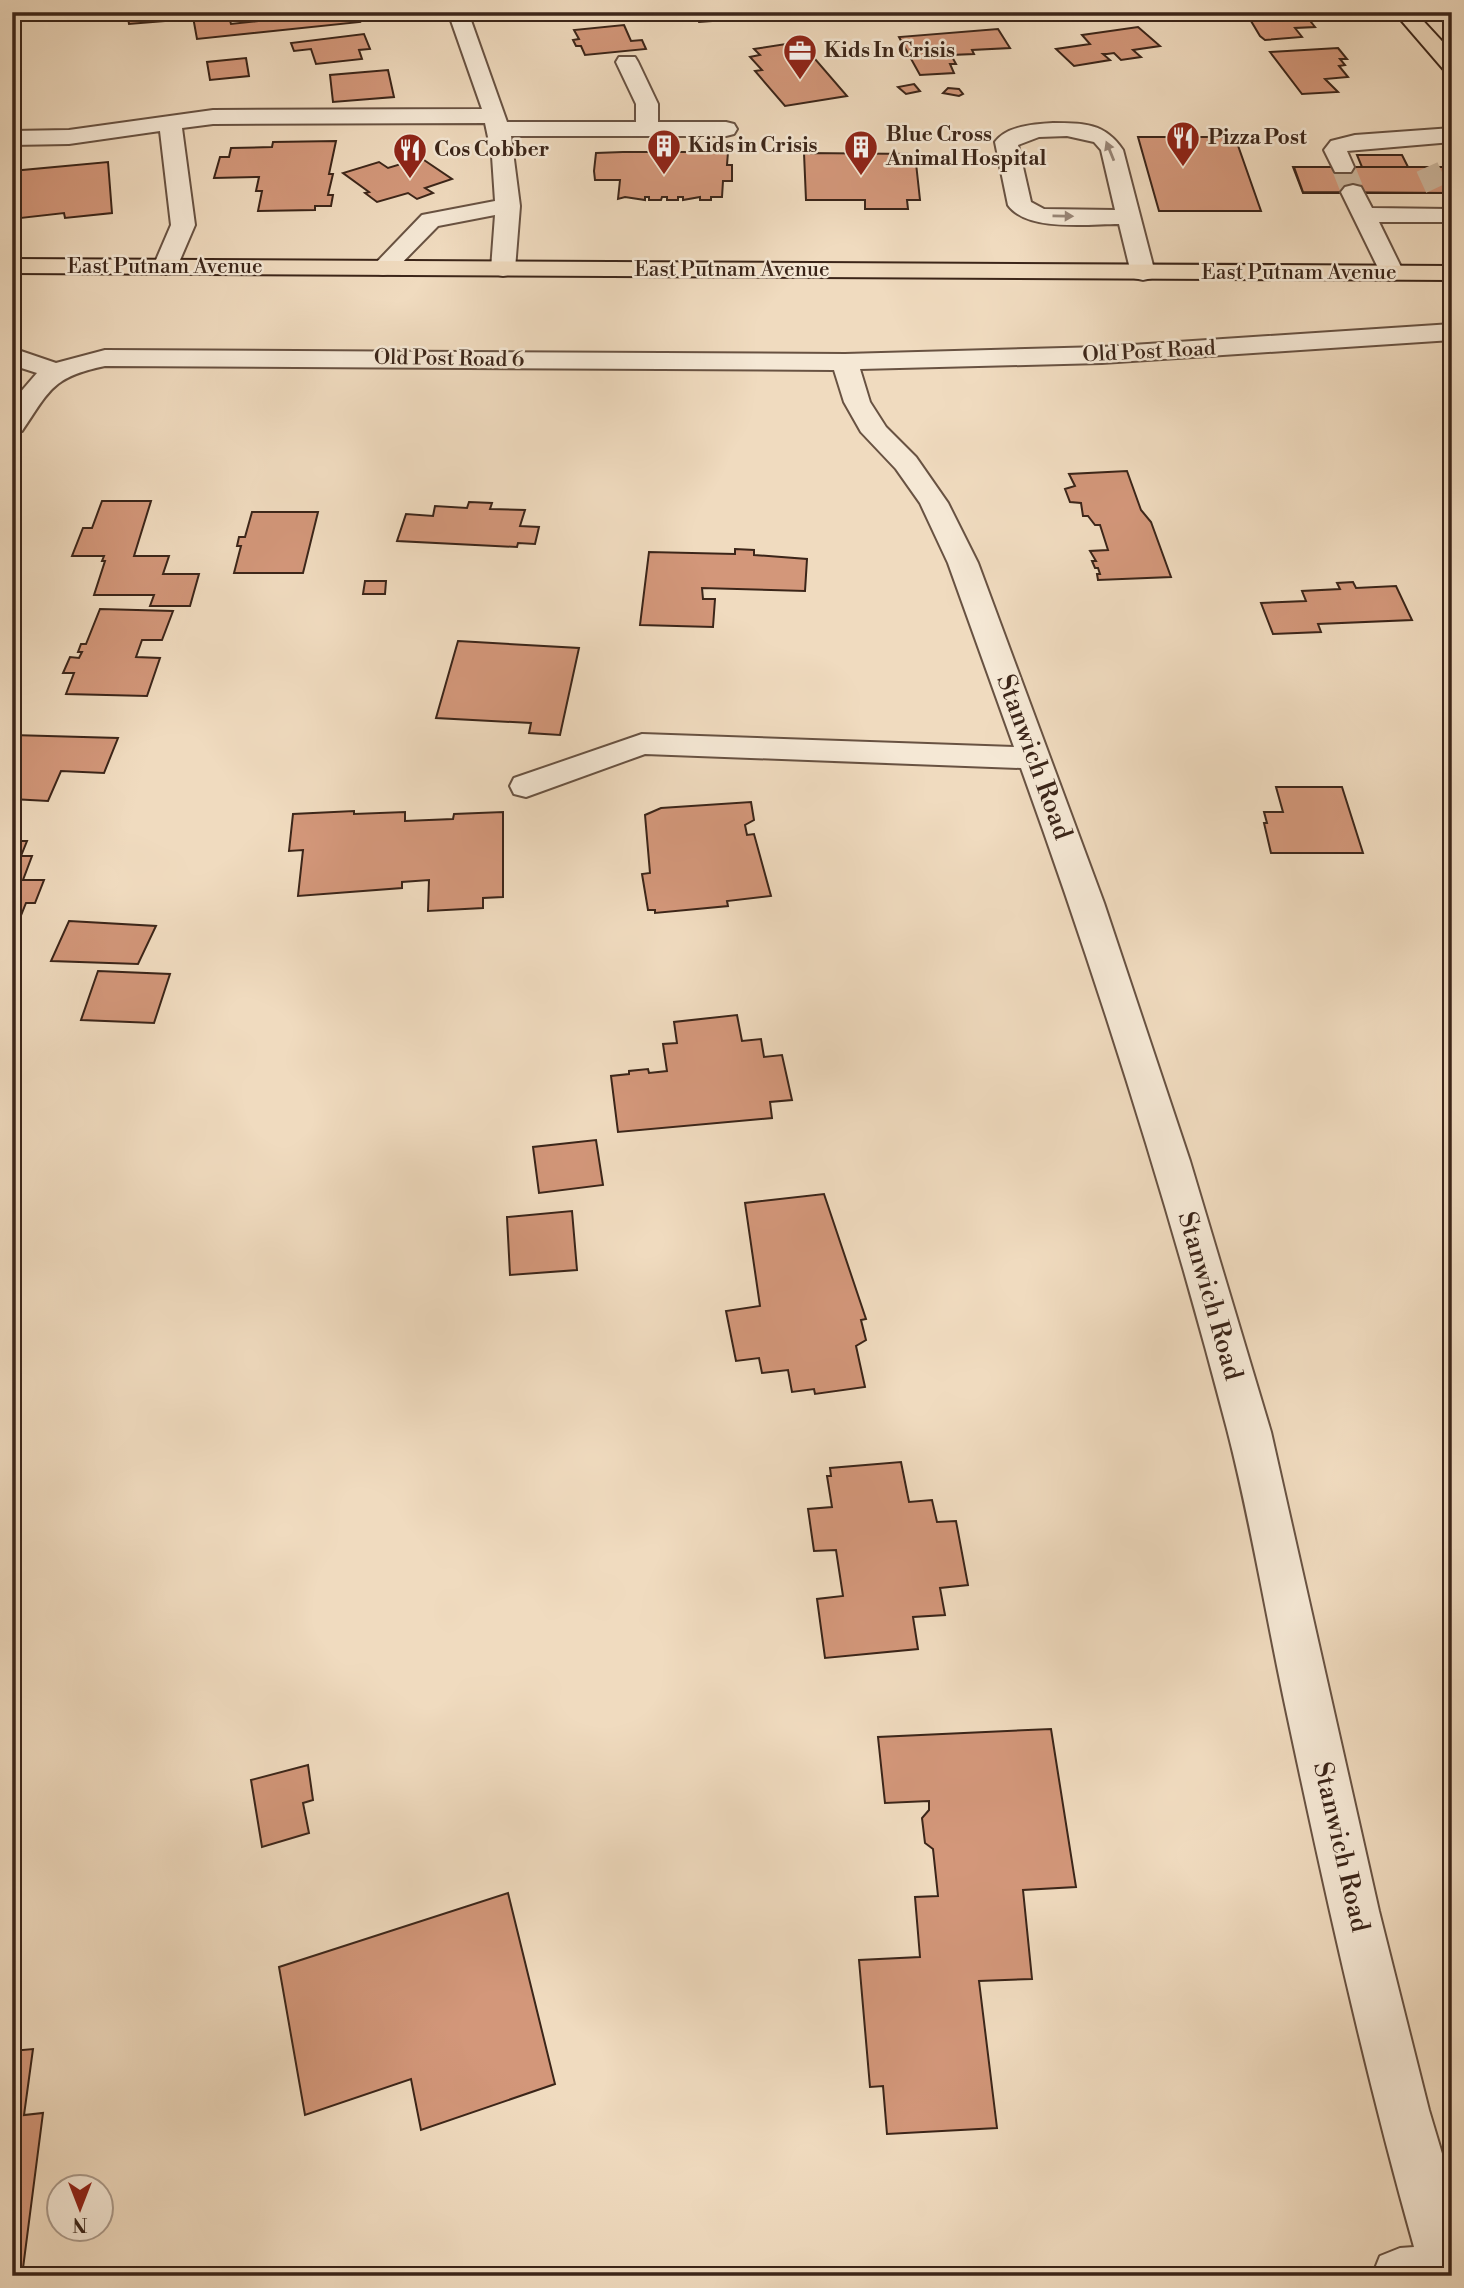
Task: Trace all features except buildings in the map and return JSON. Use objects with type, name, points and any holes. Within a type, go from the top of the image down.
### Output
[{"type":"main road","points":[[1404,12],[1452,65]]},
{"type":"main road","name":"East Putnam Avenue","points":[[12,266],[1452,273]]},
{"type":"street","points":[[458,12],[497,123],[508,206],[503,269]]},
{"type":"street","points":[[627,62],[647,104],[647,129]]},
{"type":"street","points":[[12,138],[69,137],[213,117],[726,129]]},
{"type":"street","points":[[164,267],[183,225],[170,123]]},
{"type":"street","points":[[1127,217],[1039,216],[1020,205],[1006,142],[1017,134],[1049,130],[1084,131],[1104,138],[1112,150],[1143,273]]},
{"type":"street","points":[[1343,166],[1335,150],[1339,146],[1416,148],[1452,135]]},
{"type":"street","points":[[1353,192],[1392,273]]},
{"type":"street","points":[[1365,215],[1450,220],[1439,193]]},
{"type":"street","points":[[383,268],[430,220],[508,206]]},
{"type":"street","name":"Old Post Road","points":[[845,362],[1102,355],[1452,332]]},
{"type":"street","points":[[12,356],[55,370],[33,391],[12,425]]},
{"type":"street","name":"Old Post Road 6","points":[[55,370],[105,358],[145,356],[845,362]]},
{"type":"street","name":"Stanwich Road","points":[[845,362],[857,402],[869,422],[906,463],[934,503],[950,535],[1087,903],[1171,1161],[1249,1432],[1354,1911],[1402,2109],[1433,2275]]},
{"type":"street","points":[[526,786],[642,744],[1034,758]]},
{"type":"tunnel","points":[[1343,167],[1353,192]]},
{"type":"tunnel","points":[[1427,167],[1439,193]]},
{"type":"place","name":"Kids In Crisis","points":[[800,81]]},
{"type":"place","name":"Pizza Post","points":[[1183,168]]},
{"type":"place","name":"Kids in Crisis","points":[[664,176]]},
{"type":"place","name":"Blue Cross Animal Hospital","points":[[861,177]]},
{"type":"place","name":"Cos Cobber","points":[[410,180]]}]
